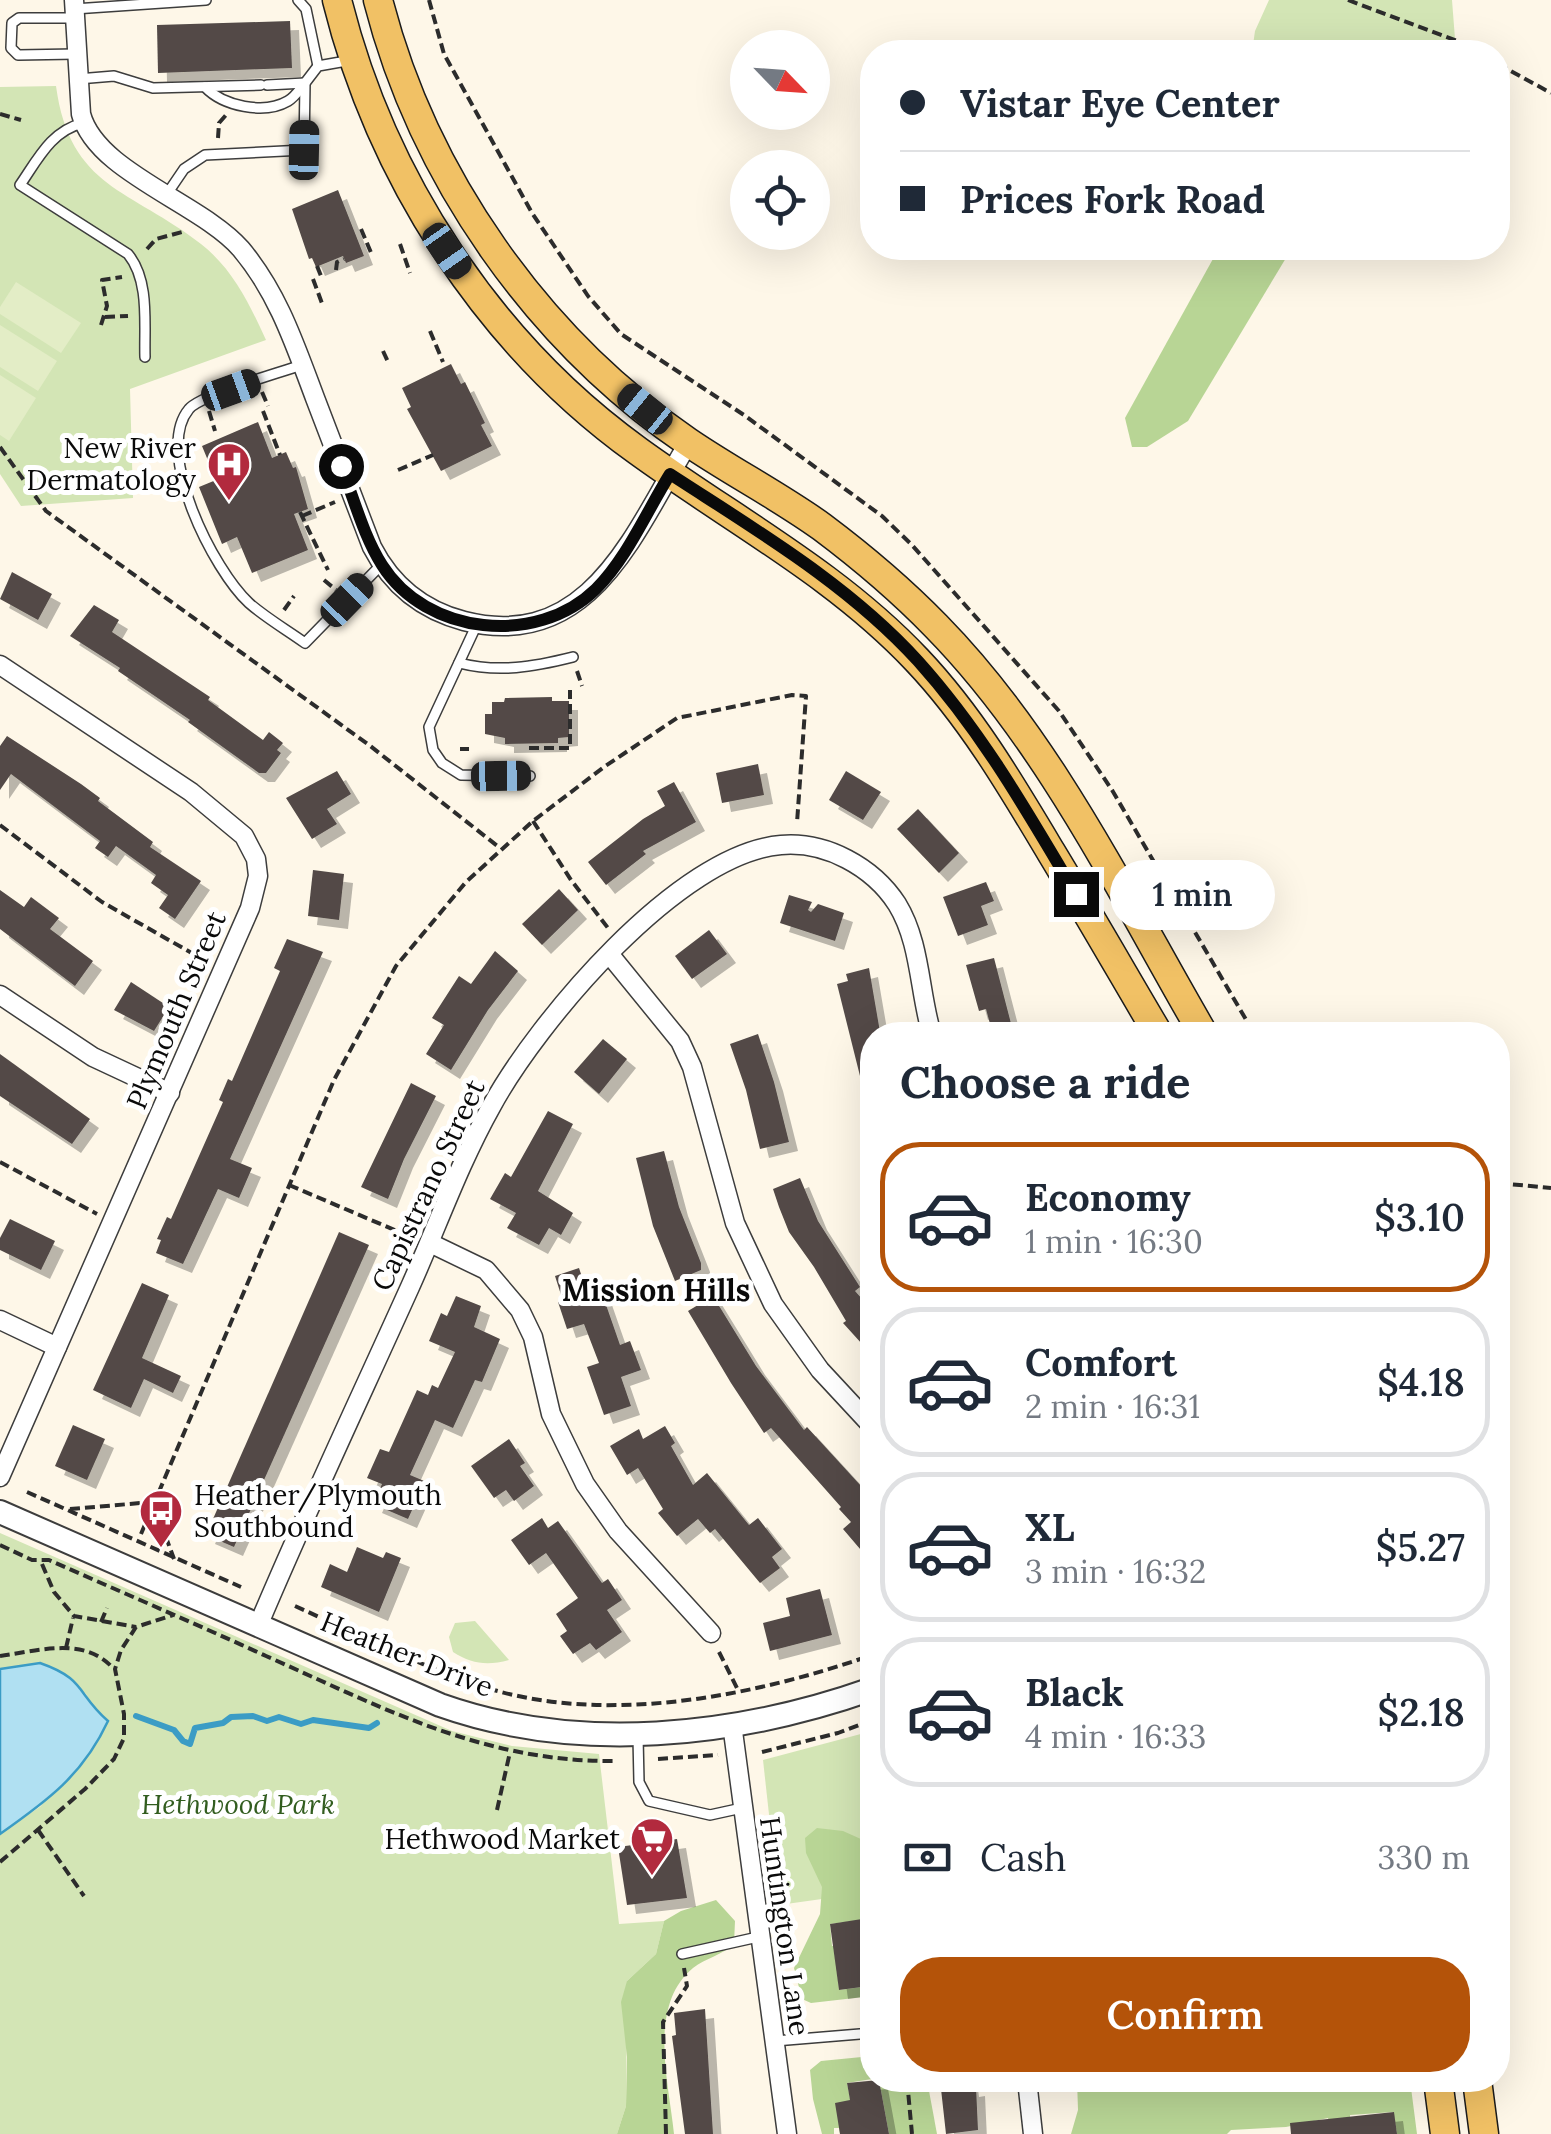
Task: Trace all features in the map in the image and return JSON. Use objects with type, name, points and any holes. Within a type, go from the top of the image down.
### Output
[{"type":"main road","points":[[338,0],[374,112],[401,171],[447,251],[486,302],[551,378],[596,420],[823,576],[917,660],[1003,770],[1150,1022]]},
{"type":"main road","points":[[378,0],[393,52],[442,165],[529,296],[586,357],[688,442],[820,526],[940,629],[1034,747],[1196,1022]]},
{"type":"main road","points":[[1439,2092],[1444,2134]]},
{"type":"main road","points":[[1479,2092],[1484,2134]]},
{"type":"street","points":[[74,9],[83,123],[104,153],[219,228],[239,247],[277,302],[381,564],[404,591],[429,608],[477,624],[524,625],[558,615],[577,605],[605,577],[688,442]]},
{"type":"street","name":"Plymouth Street","points":[[0,665],[219,813],[250,845],[256,859],[257,887],[0,1477]]},
{"type":"street","name":"Capistrano Street","points":[[258,1626],[469,1150],[510,1075],[546,1024],[610,955],[679,891],[747,852],[794,844],[818,848],[862,868],[896,902],[912,938],[928,1022]]},
{"type":"street","points":[[610,955],[680,1041],[692,1067],[735,1223],[772,1304],[820,1370],[860,1413]]},
{"type":"street","points":[[0,995],[93,1057],[170,1094]]},
{"type":"street","points":[[430,1243],[486,1270],[520,1310],[533,1337],[551,1414],[585,1484],[618,1531],[711,1633]]},
{"type":"street","points":[[0,1320],[57,1347]]},
{"type":"street","name":"Heather Drive","points":[[0,1512],[440,1705],[478,1718],[560,1732],[638,1734],[786,1716],[860,1694]]},
{"type":"street","name":"Huntington Lane","points":[[732,1724],[787,2134]]},
{"type":"street","points":[[1028,2092],[1033,2134]]},
{"type":"lane","points":[[77,54],[18,54],[12,48],[12,23],[19,18],[74,9],[206,0]]},
{"type":"lane","points":[[298,0],[306,9],[318,66]]},
{"type":"lane","points":[[205,86],[224,102],[260,106],[291,100],[318,66],[355,60]]},
{"type":"lane","points":[[78,79],[114,76],[152,88],[306,83]]},
{"type":"lane","points":[[166,194],[184,170],[205,156],[304,150],[306,83]]},
{"type":"lane","points":[[83,123],[70,126],[52,140],[20,185],[128,254],[135,263],[141,277],[145,357]]},
{"type":"lane","points":[[302,365],[189,409],[177,438],[181,482],[198,523],[234,586],[249,603],[305,644],[381,564]]},
{"type":"lane","points":[[477,624],[429,727],[434,750],[442,764],[461,776],[530,776]]},
{"type":"lane","points":[[459,663],[502,670],[573,657]]},
{"type":"lane","points":[[638,1734],[639,1782],[650,1802],[710,1815],[742,1808]]},
{"type":"lane","points":[[682,1954],[758,1937]]},
{"type":"lane","points":[[772,2041],[860,2034]]},
{"type":"path","points":[[1348,0],[1455,40]]},
{"type":"path","points":[[1510,71],[1551,93]]},
{"type":"path","points":[[218,140],[219,123],[226,112]]},
{"type":"path","points":[[0,114],[21,120]]},
{"type":"path","points":[[361,229],[372,255]]},
{"type":"path","points":[[147,249],[156,239],[188,230]]},
{"type":"path","points":[[400,244],[410,273]]},
{"type":"path","points":[[336,270],[337,262],[344,259]]},
{"type":"path","points":[[318,266],[321,276]]},
{"type":"path","points":[[101,325],[105,317],[102,280],[122,276]]},
{"type":"path","points":[[313,279],[323,306]]},
{"type":"path","points":[[105,317],[128,316]]},
{"type":"path","points":[[430,332],[443,362]]},
{"type":"path","points":[[384,351],[389,364]]},
{"type":"path","points":[[262,411],[280,455]]},
{"type":"path","points":[[0,446],[46,511],[369,745],[500,849]]},
{"type":"path","points":[[398,470],[434,455]]},
{"type":"path","points":[[328,570],[301,514],[335,502]]},
{"type":"path","points":[[529,748],[570,748],[570,690]]},
{"type":"path","points":[[140,1534],[334,1080],[396,966],[466,882],[533,821],[677,718],[792,695],[806,696],[794,844]]},
{"type":"path","points":[[460,749],[469,748]]},
{"type":"path","points":[[533,821],[608,928]]},
{"type":"path","points":[[0,825],[102,902],[211,964]]},
{"type":"path","points":[[0,1162],[98,1215]]},
{"type":"path","points":[[289,1185],[430,1243]]},
{"type":"path","points":[[1510,1185],[1551,1188]]},
{"type":"path","points":[[27,1492],[174,1560],[241,1586]]},
{"type":"path","points":[[66,1510],[154,1502]]},
{"type":"path","points":[[154,1502],[174,1560]]},
{"type":"path","points":[[0,1545],[42,1562],[49,1560],[174,1614],[136,1627],[74,1616],[54,1592],[42,1562]]},
{"type":"path","points":[[295,1606],[410,1659],[486,1688],[559,1703],[627,1704],[704,1697],[811,1676],[860,1659]]},
{"type":"path","points":[[101,1623],[107,1608]]},
{"type":"path","points":[[66,1648],[74,1616]]},
{"type":"path","points":[[115,1670],[121,1650],[136,1627]]},
{"type":"path","points":[[0,1656],[66,1648],[95,1653],[115,1670],[124,1726],[124,1738],[114,1759],[0,1862]]},
{"type":"path","points":[[723,1662],[738,1692]]},
{"type":"path","points":[[704,1697],[704,1706]]},
{"type":"path","points":[[762,1752],[860,1725]]},
{"type":"path","points":[[497,1810],[510,1752]]},
{"type":"path","points":[[658,1759],[718,1755]]},
{"type":"path","points":[[38,1830],[84,1896]]},
{"type":"path","points":[[666,2134],[663,2022],[687,1986]]},
{"type":"path","points":[[908,2092],[912,2134]]},
{"type":"green space","points":[[1269,0],[1452,0],[1455,40],[1254,40]]},
{"type":"green space","points":[[56,86],[63,120],[90,167],[212,254],[240,288],[266,340],[130,389],[133,498],[21,506],[0,474],[0,87]]},
{"type":"green space","points":[[1212,260],[1285,260],[1188,421],[1147,447],[1132,447],[1125,418]]},
{"type":"green space","points":[[16,282],[81,323],[61,353],[0,314],[0,307]]},
{"type":"green space","points":[[0,325],[57,361],[38,391],[0,367]]},
{"type":"green space","points":[[0,375],[36,398],[9,441],[0,435]]},
{"type":"green space","name":"Hethwood Park","points":[[0,1533],[452,1731],[512,1746],[599,1754],[619,1924],[664,1921],[656,1954],[627,1981],[626,2106],[617,2134],[0,2134],[0,1834],[41,1806],[93,1708],[86,1694],[40,1663],[0,1669]]},
{"type":"green space","points":[[475,1621],[509,1660],[480,1663],[453,1652],[449,1637],[455,1623]]},
{"type":"green space","points":[[860,1734],[860,1894],[779,1905],[763,1760]]},
{"type":"green space","points":[[817,1828],[843,1831],[860,1839],[860,1920],[830,1924],[839,1990],[860,1987],[860,1997],[811,2003],[802,1999],[794,1968],[820,1914],[822,1887],[806,1853],[805,1838]]},
{"type":"green space","points":[[716,1900],[735,1921],[734,1944],[693,1968],[679,1984],[665,2024],[674,2134],[617,2134],[626,2106],[627,2057],[621,2002],[627,1981],[656,1954],[664,1921]]},
{"type":"green space","points":[[860,2057],[860,2081],[847,2083],[857,2134],[840,2134],[839,2128],[834,2128],[834,2134],[822,2134],[810,2070],[821,2061]]},
{"type":"green space","points":[[881,2092],[929,2092],[937,2134],[889,2134]]},
{"type":"green space","points":[[1077,2092],[1412,2092],[1417,2134],[1397,2134],[1393,2112],[1350,2115],[1350,2120],[1329,2123],[1328,2118],[1286,2127],[1231,2130],[1227,2134],[1071,2134],[1078,2110]]},
{"type":"water","points":[[40,1663],[66,1675],[108,1721],[75,1772],[0,1834],[0,1669]]},
{"type":"building","points":[[290,21],[292,68],[158,73],[157,25]]},
{"type":"building","points":[[338,190],[364,256],[346,263],[343,256],[316,267],[309,259],[292,209]]},
{"type":"building","points":[[451,364],[461,384],[465,382],[492,446],[441,471],[407,409],[411,407],[402,388]]},
{"type":"building","points":[[258,422],[272,458],[286,452],[293,468],[296,467],[308,509],[294,514],[308,550],[252,573],[237,537],[222,544],[199,487],[216,480],[202,446]]},
{"type":"building","points":[[12,572],[52,594],[38,620],[0,599]]},
{"type":"building","points":[[94,605],[119,620],[112,632],[210,697],[208,700],[263,740],[269,732],[283,743],[277,750],[281,753],[266,773],[259,773],[118,671],[120,668],[70,636]]},
{"type":"building","points":[[552,697],[552,701],[569,701],[569,737],[558,738],[558,743],[505,744],[505,738],[485,734],[485,714],[492,714],[492,702]]},
{"type":"building","points":[[7,736],[100,798],[98,801],[153,842],[150,847],[201,881],[175,919],[159,908],[168,895],[151,883],[156,875],[116,846],[108,857],[95,848],[100,841],[11,774],[0,790],[0,746]]},
{"type":"building","points":[[758,764],[764,795],[722,803],[716,773]]},
{"type":"building","points":[[337,771],[351,794],[327,809],[337,824],[312,839],[286,798]]},
{"type":"building","points":[[846,771],[881,792],[863,820],[829,800]]},
{"type":"building","points":[[674,782],[696,822],[643,851],[646,854],[606,885],[588,862],[665,806],[657,791]]},
{"type":"building","points":[[918,809],[959,853],[939,873],[897,829]]},
{"type":"building","points":[[313,870],[344,874],[339,920],[308,916]]},
{"type":"building","points":[[986,882],[994,901],[981,906],[988,925],[958,936],[943,897]]},
{"type":"building","points":[[559,889],[578,910],[542,945],[522,924]]},
{"type":"building","points":[[0,890],[24,907],[31,897],[59,918],[50,929],[93,961],[75,986],[0,929]]},
{"type":"building","points":[[789,895],[812,902],[808,910],[811,912],[818,904],[844,913],[835,941],[780,923]]},
{"type":"building","points":[[709,930],[727,954],[692,979],[675,956]]},
{"type":"building","points":[[287,939],[323,952],[230,1159],[252,1168],[239,1198],[218,1189],[183,1264],[156,1253],[161,1240],[157,1239],[167,1217],[171,1219],[223,1102],[219,1100],[228,1079],[232,1081],[280,971],[274,968]]},
{"type":"building","points":[[495,951],[518,971],[451,1070],[426,1054],[444,1025],[432,1018],[459,976],[471,984]]},
{"type":"building","points":[[994,958],[1011,1022],[990,1022],[986,1009],[979,1011],[966,965]]},
{"type":"building","points":[[869,968],[878,1022],[860,1022],[860,1076],[837,984],[848,981],[846,974]]},
{"type":"building","points":[[131,982],[169,1007],[154,1031],[114,1010]]},
{"type":"building","points":[[758,1034],[789,1142],[760,1149],[730,1044]]},
{"type":"building","points":[[603,1039],[627,1059],[599,1094],[574,1072]]},
{"type":"building","points":[[0,1054],[90,1119],[72,1144],[0,1096]]},
{"type":"building","points":[[411,1083],[436,1096],[388,1199],[361,1187]]},
{"type":"building","points":[[548,1111],[573,1124],[538,1191],[573,1213],[561,1235],[549,1228],[539,1245],[507,1228],[516,1213],[490,1199],[505,1173],[511,1177]]},
{"type":"building","points":[[664,1151],[679,1207],[701,1263],[701,1270],[675,1281],[653,1226],[636,1158]]},
{"type":"building","points":[[800,1178],[818,1221],[860,1287],[855,1291],[860,1297],[860,1342],[843,1323],[846,1321],[814,1267],[789,1232],[773,1189]]},
{"type":"building","points":[[10,1219],[55,1241],[41,1270],[0,1250],[0,1238]]},
{"type":"building","points":[[339,1232],[369,1245],[234,1547],[206,1535]]},
{"type":"building","points":[[579,1268],[583,1280],[596,1276],[620,1345],[630,1341],[641,1370],[621,1377],[631,1406],[604,1415],[587,1367],[599,1363],[584,1324],[567,1329],[558,1302],[563,1301],[555,1276]]},
{"type":"building","points":[[142,1283],[169,1295],[142,1358],[181,1376],[173,1393],[144,1379],[131,1408],[93,1390]]},
{"type":"building","points":[[456,1296],[481,1306],[474,1327],[500,1339],[482,1382],[475,1380],[453,1428],[435,1420],[410,1475],[429,1483],[408,1519],[373,1504],[382,1484],[367,1478],[380,1449],[389,1452],[417,1390],[428,1395],[432,1385],[438,1388],[455,1352],[429,1341],[441,1313],[447,1316]]},
{"type":"building","points":[[713,1296],[756,1366],[804,1430],[807,1427],[860,1485],[860,1549],[843,1529],[851,1522],[841,1507],[771,1428],[764,1433],[688,1311]]},
{"type":"building","points":[[73,1425],[105,1439],[87,1480],[55,1466]]},
{"type":"building","points":[[665,1426],[675,1443],[671,1446],[693,1485],[707,1473],[749,1525],[758,1518],[782,1549],[772,1557],[780,1568],[760,1583],[715,1529],[710,1533],[698,1519],[677,1536],[658,1513],[663,1509],[638,1468],[627,1475],[610,1446],[639,1429],[643,1439]]},
{"type":"building","points":[[509,1439],[534,1486],[514,1501],[506,1490],[494,1498],[471,1466]]},
{"type":"building","points":[[542,1518],[548,1528],[558,1521],[602,1583],[608,1579],[622,1600],[607,1610],[622,1632],[596,1650],[590,1643],[573,1654],[560,1636],[567,1631],[556,1614],[578,1598],[546,1553],[529,1565],[511,1540]]},
{"type":"building","points":[[357,1547],[383,1558],[386,1552],[401,1558],[379,1612],[321,1587],[330,1564],[347,1572]]},
{"type":"building","points":[[820,1589],[832,1635],[770,1651],[763,1623],[790,1616],[786,1598]]},
{"type":"building","name":"Hethwood Market","points":[[677,1839],[687,1898],[627,1905],[618,1847]]},
{"type":"building","points":[[860,1919],[860,1987],[839,1990],[830,1924]]},
{"type":"building","points":[[705,2009],[713,2134],[685,2134],[672,2036],[676,2035],[674,2013]]},
{"type":"building","points":[[860,2082],[860,2092],[881,2092],[889,2134],[840,2134],[835,2103],[850,2100],[847,2083]]},
{"type":"building","points":[[941,2092],[976,2092],[978,2130],[946,2134]]},
{"type":"building","points":[[1394,2112],[1397,2134],[1291,2134],[1290,2123]]},
{"type":"waterway","points":[[136,1716],[174,1730],[190,1744],[195,1728],[223,1723],[231,1717],[253,1716],[267,1721],[279,1717],[301,1724],[313,1720],[369,1728],[377,1723]]},
{"type":"place","name":"New River Dermatology","points":[[229,502]]},
{"type":"place","name":"Heather/Plymouth Southbound","points":[[161,1549]]},
{"type":"place","name":"Hethwood Market","points":[[652,1877]]},
{"type":"district","name":"Mission Hills","points":[[656,1290]]},
{"type":"route","points":[[341,466],[372,547],[387,573],[412,598],[429,608],[492,626],[524,625],[558,615],[597,588],[670,474],[823,576],[917,660],[1003,770],[1076,894]]}]
